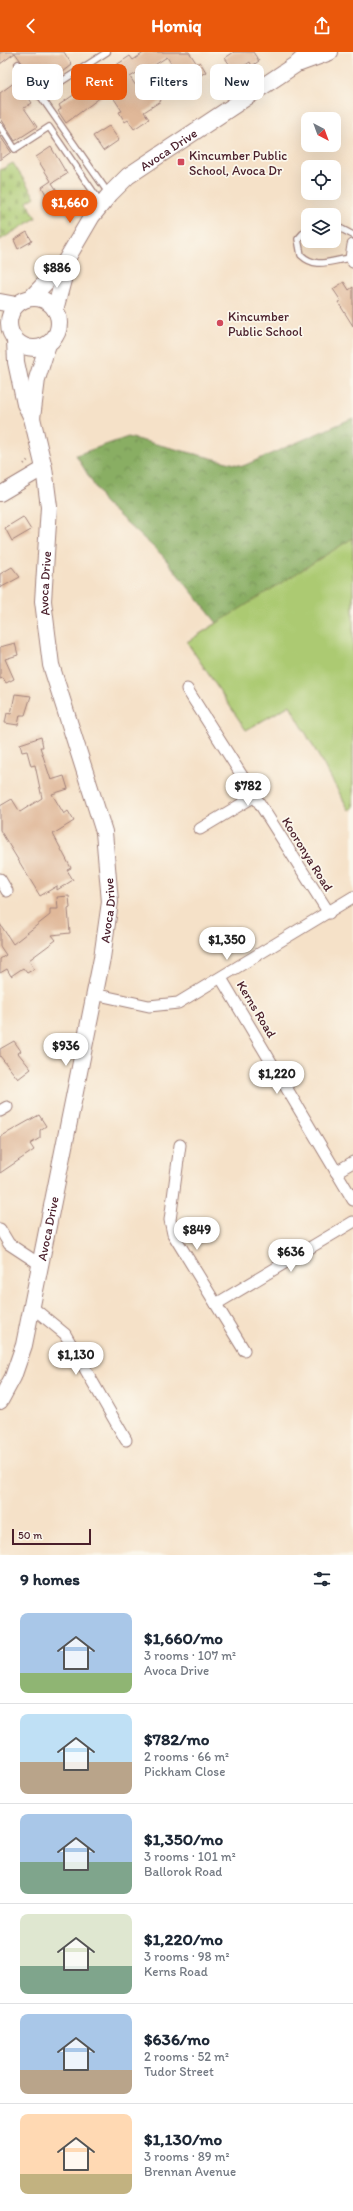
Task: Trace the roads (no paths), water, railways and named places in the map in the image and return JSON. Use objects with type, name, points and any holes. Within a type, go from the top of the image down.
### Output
[{"type":"main road","name":"Avoca Drive","points":[[31,298],[65,262],[82,231],[106,199],[147,162],[298,64],[310,52]]},
{"type":"main road","name":"Avoca Drive","points":[[298,64],[330,52]]},
{"type":"main road","name":"Avoca Drive","points":[[55,310],[62,286],[65,262]]},
{"type":"main road","points":[[0,302],[16,305],[31,298],[45,301],[55,310],[59,324],[54,339],[48,344],[34,349],[20,345],[8,333],[9,318],[16,305]]},
{"type":"main road","name":"Avoca Drive","points":[[0,1401],[13,1377],[24,1346],[94,994],[110,902],[104,832],[51,665],[43,601],[49,507],[44,468],[32,418],[25,404],[8,333]]},
{"type":"main road","name":"Avoca Drive","points":[[32,418],[37,379],[48,344]]},
{"type":"street","points":[[352,260],[353,245]]},
{"type":"street","points":[[0,494],[44,468]]},
{"type":"street","name":"Kooronya Road","points":[[187,689],[329,913]]},
{"type":"street","points":[[200,829],[255,796]]},
{"type":"street","points":[[0,879],[7,891]]},
{"type":"street","points":[[94,994],[149,1006],[178,1004],[353,897]]},
{"type":"street","name":"Kerns Road","points":[[222,978],[353,1200]]},
{"type":"street","points":[[180,1145],[170,1220],[173,1234],[244,1350]]},
{"type":"street","points":[[336,1172],[353,1162]]},
{"type":"street","points":[[216,1304],[353,1222]]},
{"type":"street","points":[[0,1229],[5,1245],[41,1265]]},
{"type":"street","points":[[32,1307],[65,1334],[126,1440]]},
{"type":"lane","points":[[63,80],[107,52]]},
{"type":"lane","points":[[42,100],[106,199]]},
{"type":"lane","points":[[0,126],[15,149],[49,126],[106,199]]},
{"type":"lane","points":[[341,229],[353,235]]},
{"type":"lane","points":[[301,236],[298,239],[301,255],[307,261],[318,265],[352,260]]},
{"type":"place","name":"Kincumber Public School, Avoca Dr","points":[[181,162]]},
{"type":"place","name":"Kincumber Public School","points":[[220,323]]}]
